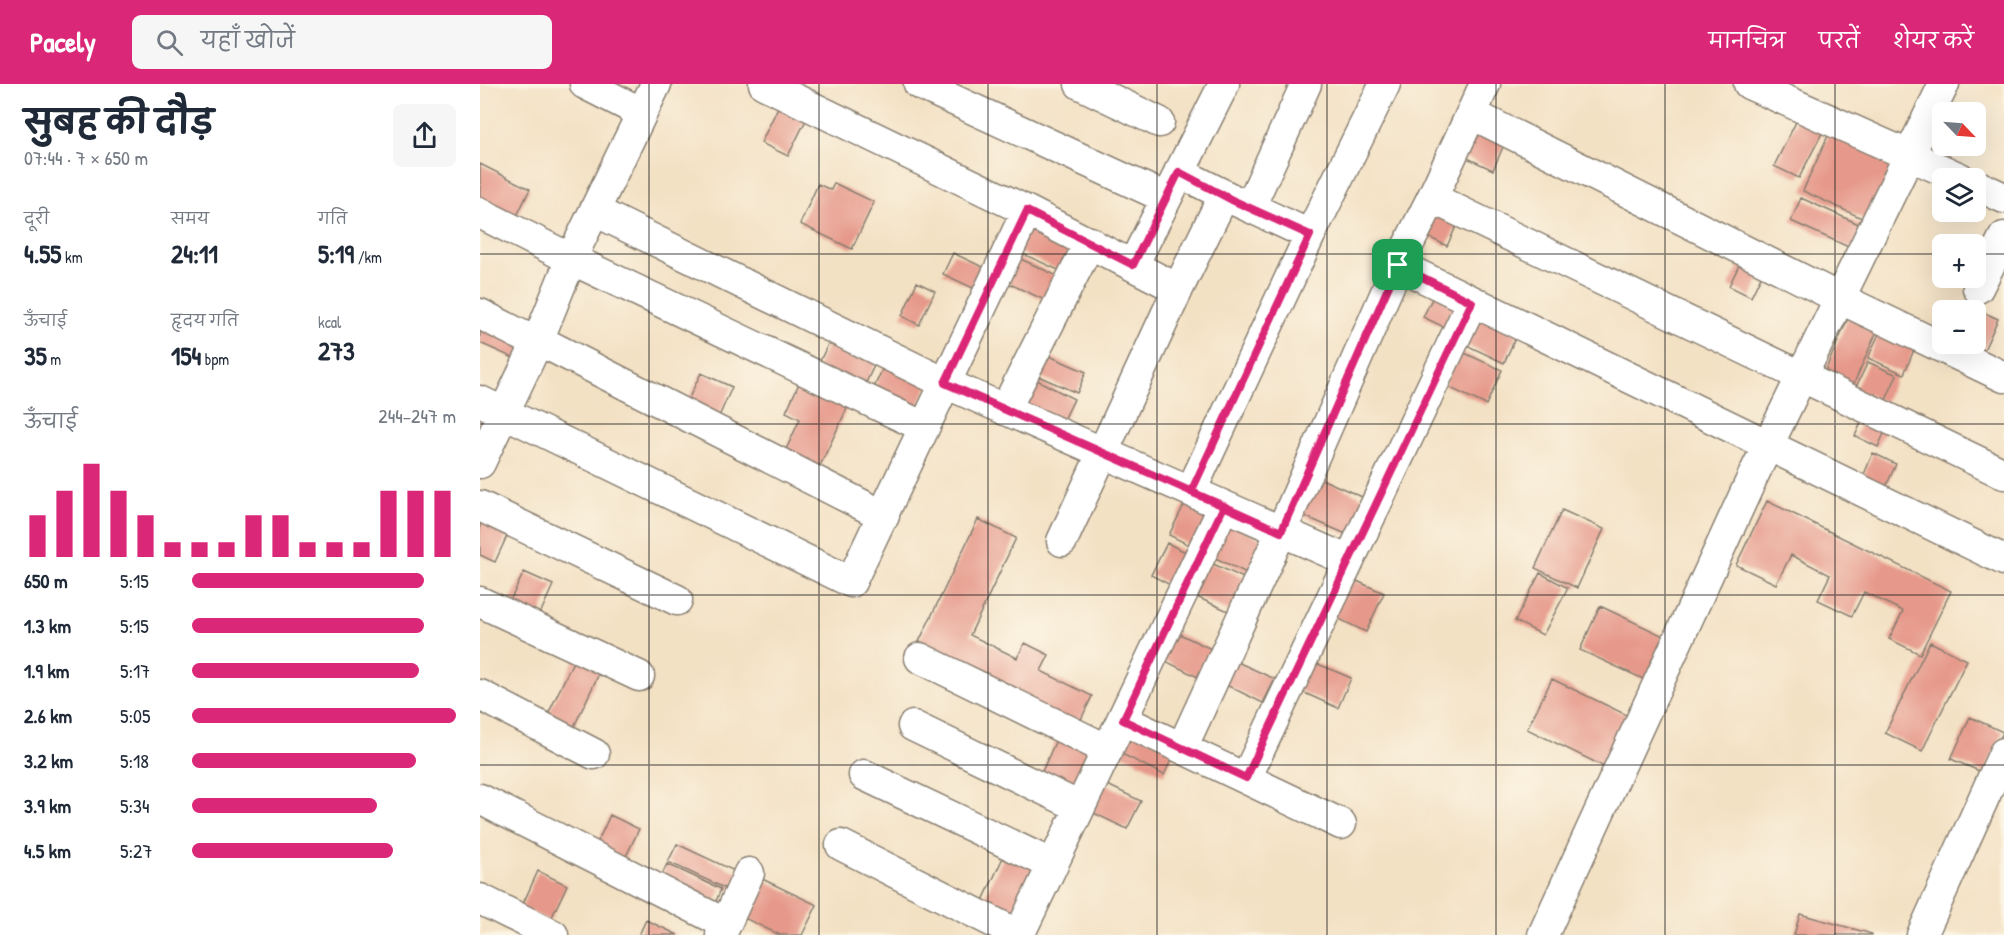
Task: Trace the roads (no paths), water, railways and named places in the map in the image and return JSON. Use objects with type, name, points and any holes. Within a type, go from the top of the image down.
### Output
[{"type":"street","points":[[585,84],[642,113]]},
{"type":"street","points":[[480,463],[492,406],[537,343],[571,259],[656,84]]},
{"type":"street","points":[[764,84],[1090,242],[1178,289]]},
{"type":"street","points":[[919,84],[1173,185],[1237,201],[1310,235]]},
{"type":"street","points":[[1080,84],[1159,122]]},
{"type":"street","points":[[1133,265],[1224,84]]},
{"type":"street","points":[[1062,541],[1178,289],[1237,201],[1306,84]]},
{"type":"street","points":[[1191,492],[1310,235],[1385,84]]},
{"type":"street","points":[[1182,748],[1281,532],[1398,265],[1485,84]]},
{"type":"street","points":[[1749,84],[1936,168]]},
{"type":"street","points":[[1543,935],[1768,445],[1944,84]]},
{"type":"street","points":[[1472,114],[1839,298],[2004,377]]},
{"type":"street","points":[[1986,190],[2004,198]]},
{"type":"street","points":[[1432,198],[2004,474]]},
{"type":"street","points":[[595,211],[945,383],[1349,561]]},
{"type":"street","points":[[492,406],[851,582],[1027,211]]},
{"type":"street","points":[[480,213],[571,259],[924,427]]},
{"type":"street","points":[[1986,272],[2004,237]]},
{"type":"street","points":[[1005,410],[1090,242]]},
{"type":"street","points":[[1398,265],[2004,560]]},
{"type":"street","points":[[1246,778],[1472,302]]},
{"type":"street","points":[[480,314],[537,343],[552,347],[884,516]]},
{"type":"street","points":[[480,506],[677,600]]},
{"type":"street","points":[[841,845],[1019,935],[1224,506]]},
{"type":"street","points":[[480,602],[639,676]]},
{"type":"street","points":[[920,658],[1108,750]]},
{"type":"street","points":[[480,695],[594,754]]},
{"type":"street","points":[[1123,720],[1341,824]]},
{"type":"street","points":[[913,726],[1080,807]]},
{"type":"street","points":[[1922,935],[2004,753]]},
{"type":"street","points":[[864,775],[1053,865]]},
{"type":"street","points":[[480,799],[724,929],[749,873]]},
{"type":"street","points":[[480,899],[553,935]]}]
